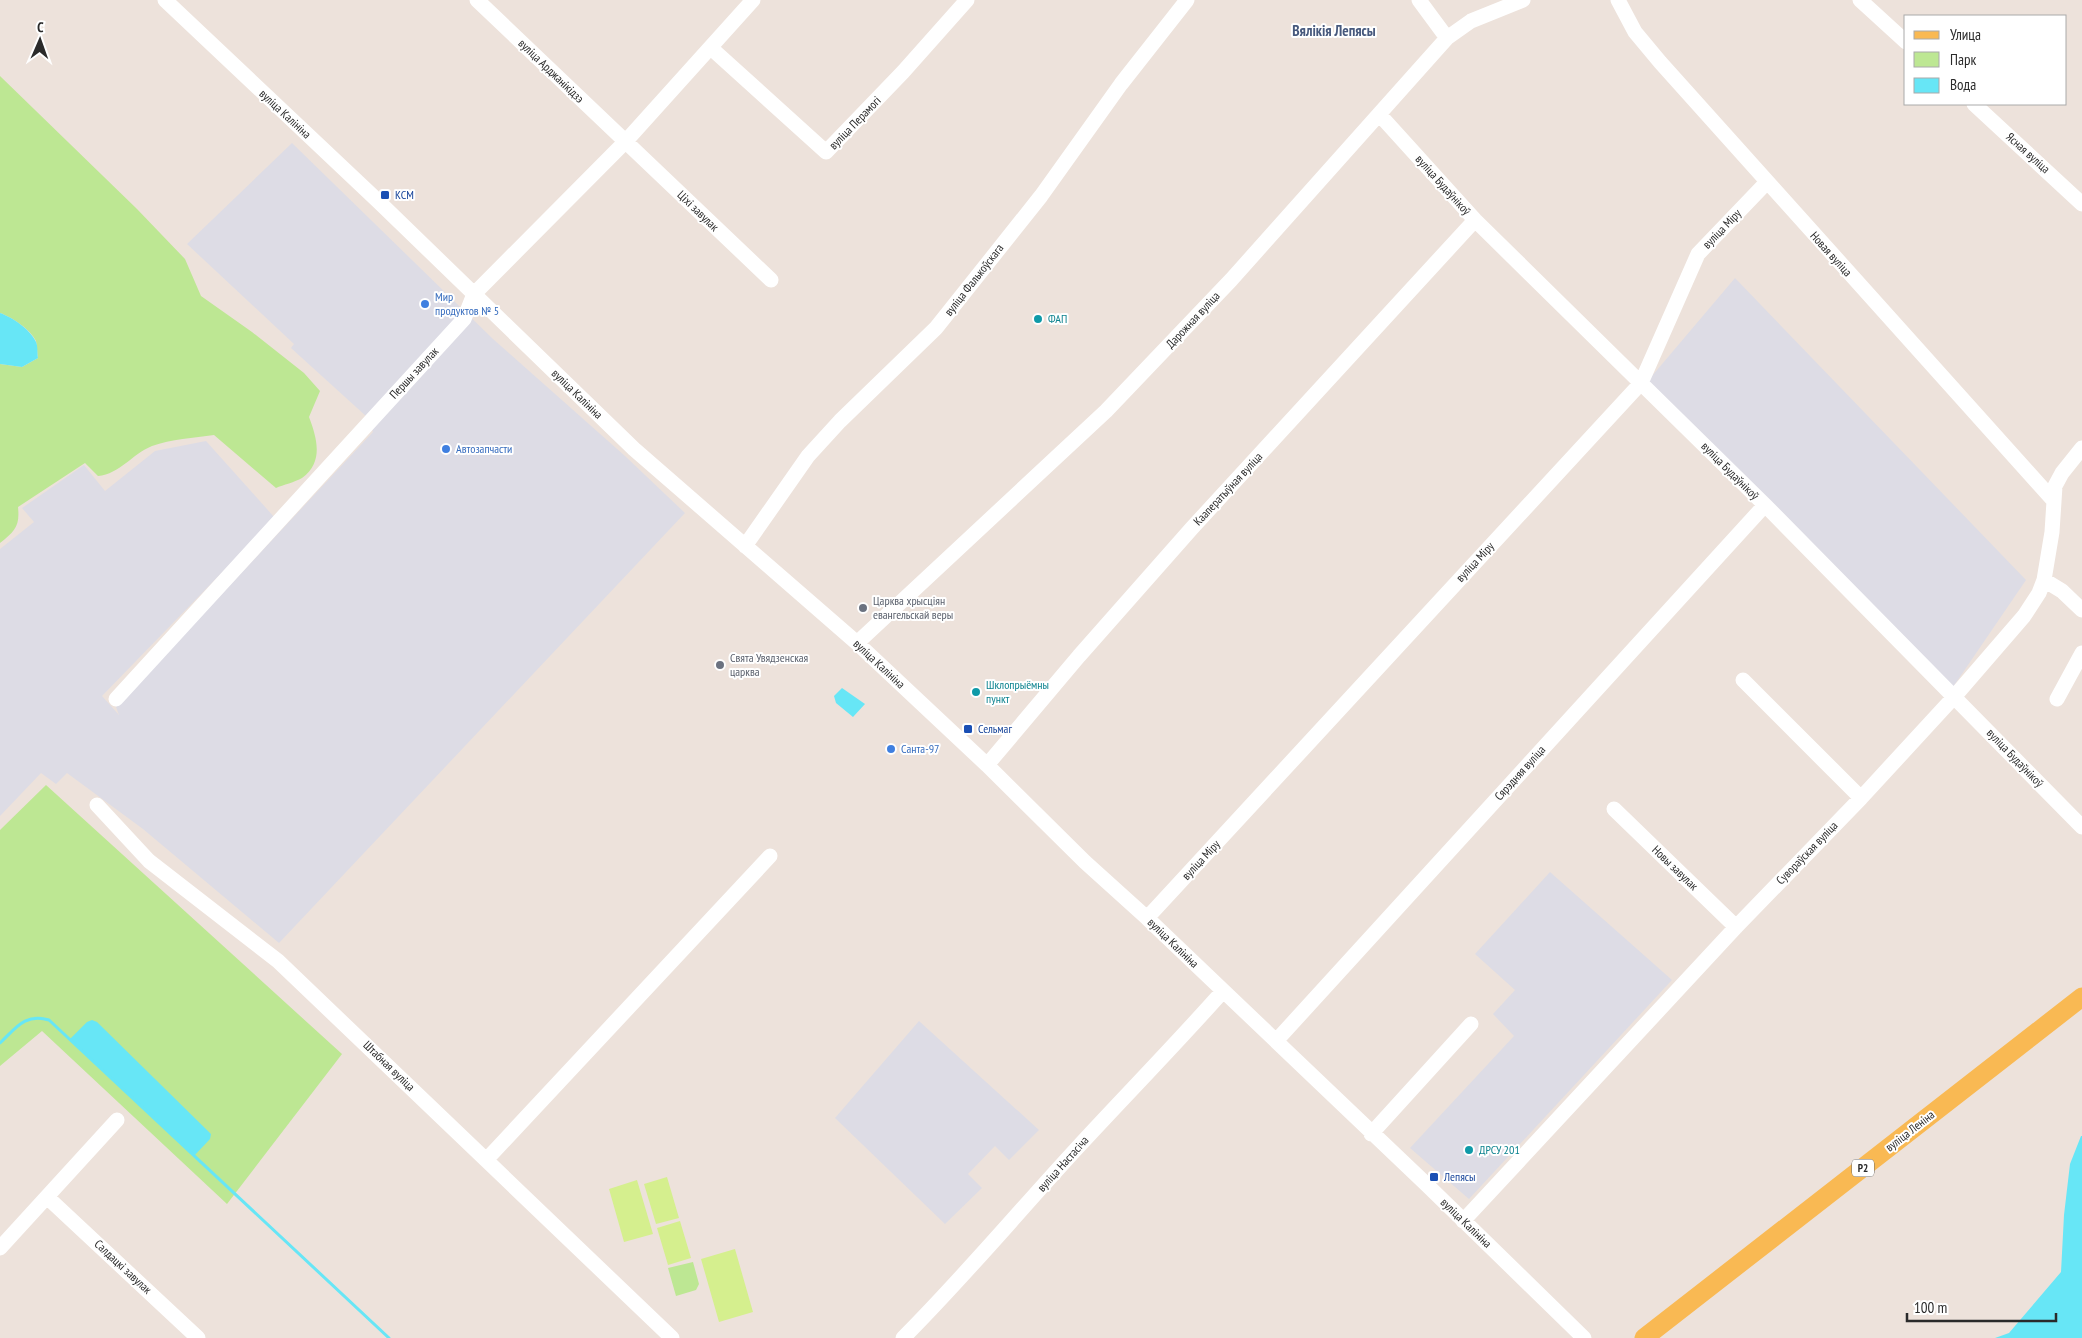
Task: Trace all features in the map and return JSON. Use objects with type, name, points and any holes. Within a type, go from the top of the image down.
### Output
[{"type":"main road","name":"вуліца Леніна","points":[[1644,1338],[2082,997]]},
{"type":"street","name":"вуліца Калініна","points":[[165,0],[634,449],[858,643],[988,765],[1085,862],[1147,918],[1584,1337]]},
{"type":"street","name":"вуліца Арджанікідзэ","points":[[477,0],[626,141]]},
{"type":"street","name":"Першы завулак","points":[[116,699],[464,319],[474,294],[626,141],[753,0]]},
{"type":"street","name":"вуліца Перамогі","points":[[711,48],[826,152],[903,72],[967,0]]},
{"type":"street","name":"вуліца Фалькоўскага","points":[[745,546],[808,456],[852,409],[936,328],[1041,196],[1121,84],[1187,0]]},
{"type":"street","points":[[1419,0],[1447,38]]},
{"type":"street","name":"Дарожная вуліца","points":[[858,643],[1106,411],[1230,280],[1447,38],[1471,21],[1523,0]]},
{"type":"street","name":"Новая вуліца","points":[[1618,0],[1636,32],[1660,62],[2054,501]]},
{"type":"street","points":[[1860,0],[1904,40]]},
{"type":"street","name":"Ясная вуліца","points":[[1975,105],[2082,204]]},
{"type":"street","name":"вуліца Будаўнікоў","points":[[1379,114],[1475,220],[1765,505],[2082,827]]},
{"type":"street","name":"Ціхі завулак","points":[[626,141],[771,280]]},
{"type":"street","name":"вуліца Міру","points":[[1147,918],[1641,382],[1698,254],[1767,182]]},
{"type":"street","name":"Кааператыўная вуліца","points":[[988,765],[1079,656],[1192,528],[1475,220]]},
{"type":"street","name":"Сувораўская вуліца","points":[[1463,1221],[1736,927],[1861,798],[1954,697],[2024,616],[2044,580],[2052,532],[2056,486],[2062,473],[2082,448]]},
{"type":"street","name":"Сярэдняя вуліца","points":[[1276,1041],[1765,505]]},
{"type":"street","points":[[2044,580],[2062,591],[2082,610]]},
{"type":"street","points":[[2057,699],[2082,653]]},
{"type":"street","points":[[1743,680],[1861,798]]},
{"type":"street","name":"Штабная вуліца","points":[[97,805],[149,861],[278,961],[672,1338]]},
{"type":"street","name":"Новы завулак","points":[[1614,809],[1736,927]]},
{"type":"street","points":[[487,1159],[770,856]]},
{"type":"street","name":"вуліца Настасіча","points":[[903,1338],[940,1300],[1078,1146],[1174,1046],[1223,991]]},
{"type":"street","points":[[1371,1134],[1471,1024]]},
{"type":"street","points":[[0,1248],[117,1120]]},
{"type":"street","name":"Салдацкі завулак","points":[[47,1197],[198,1338]]},
{"type":"shaded area","points":[[292,143],[493,339],[625,456],[685,513],[279,943],[143,829],[67,773],[56,784],[41,773],[0,816],[0,549],[34,522],[22,508],[84,465],[105,491],[155,451],[206,441],[275,518],[102,696],[119,715],[116,707],[373,432],[367,417],[291,348],[294,344],[187,244]]},
{"type":"shaded area","points":[[1735,278],[2026,580],[1953,687],[1646,383]]},
{"type":"shaded area","points":[[1550,872],[1672,980],[1469,1199],[1410,1148],[1514,1036],[1493,1014],[1515,990],[1475,954]]},
{"type":"shaded area","points":[[919,1021],[1039,1130],[1009,1160],[995,1146],[968,1174],[982,1188],[945,1224],[835,1118]]},
{"type":"green space","points":[[0,76],[137,209],[185,259],[201,296],[252,332],[304,373],[320,391],[309,417],[316,441],[316,457],[314,465],[302,478],[276,488],[214,435],[167,442],[152,446],[113,472],[106,474],[98,476],[85,463],[18,507],[18,519],[15,528],[0,543],[0,364],[22,367],[38,358],[34,337],[26,328],[0,313]]},
{"type":"green space","points":[[46,785],[342,1054],[227,1204],[42,1031],[0,1066],[0,830]]},
{"type":"green space","points":[[667,1177],[679,1218],[656,1224],[644,1184]]},
{"type":"green space","points":[[637,1180],[653,1234],[624,1242],[609,1189]]},
{"type":"green space","points":[[680,1221],[691,1258],[668,1265],[657,1228]]},
{"type":"green space","points":[[735,1249],[753,1312],[719,1322],[701,1259]]},
{"type":"green space","points":[[693,1262],[699,1284],[696,1290],[676,1296],[668,1268]]},
{"type":"water","points":[[0,313],[15,321],[34,337],[37,344],[38,358],[22,367],[0,364]]},
{"type":"water","points":[[842,688],[865,704],[853,717],[836,703],[834,696]]},
{"type":"water","points":[[92,1020],[97,1022],[211,1134],[210,1139],[194,1156],[70,1039],[87,1022]]},
{"type":"water","points":[[2081,1136],[2082,1338],[1995,1338],[2009,1333],[2061,1272],[2064,1215],[2070,1164]]},
{"type":"waterway","points":[[0,1043],[16,1027],[27,1020],[41,1018],[49,1020],[389,1338]]},
{"type":"place","name":"КСМ","points":[[385,195]]},
{"type":"place","name":"Мир продуктов № 5","points":[[425,304]]},
{"type":"place","name":"ФАП","points":[[1038,319]]},
{"type":"place","name":"Автозапчасти","points":[[446,449]]},
{"type":"place","name":"Царква хрысціян евангельскай веры","points":[[863,608]]},
{"type":"place","name":"Свята Увядзенская царква","points":[[720,665]]},
{"type":"place","name":"Шклопрыёмны пункт","points":[[976,692]]},
{"type":"place","name":"Сельмаг","points":[[968,729]]},
{"type":"place","name":"Санта-97","points":[[891,749]]},
{"type":"place","name":"ДРСУ 201","points":[[1469,1150]]},
{"type":"place","name":"Лепясы","points":[[1434,1177]]},
{"type":"district","name":"Вялікія Лепясы","points":[[1334,31]]}]
